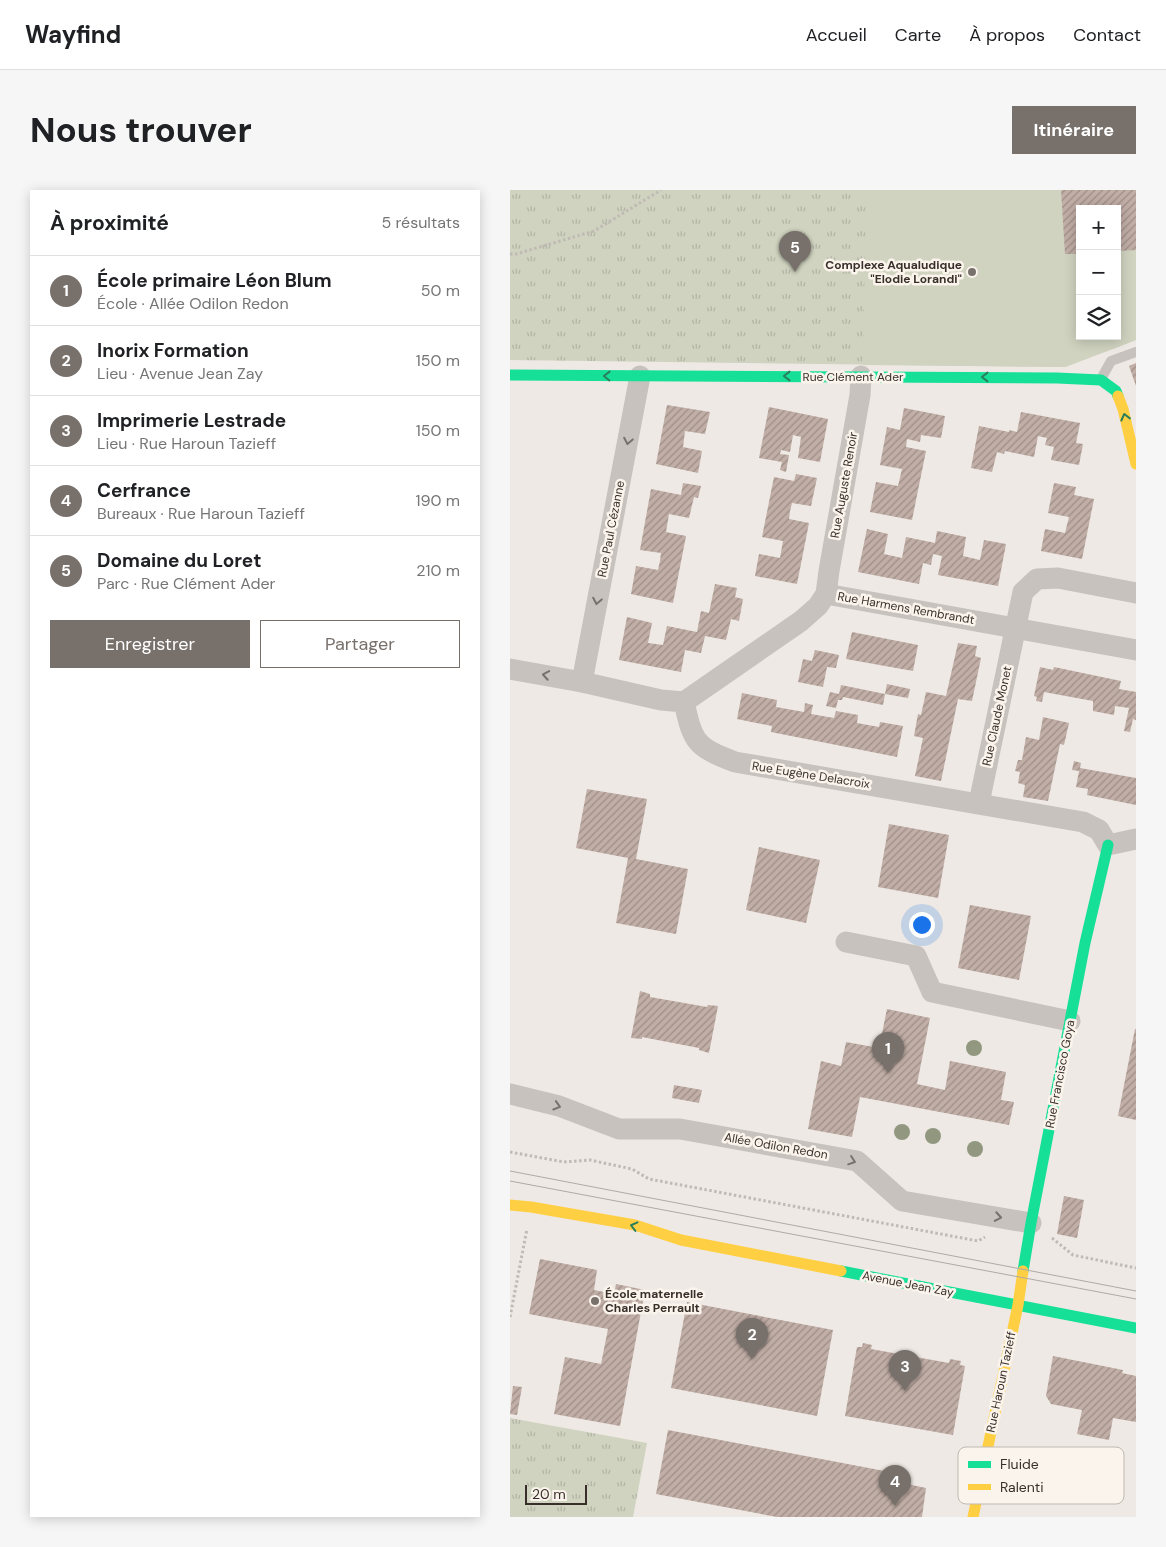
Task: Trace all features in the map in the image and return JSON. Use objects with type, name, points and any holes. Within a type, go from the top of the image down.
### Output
[{"type":"street","name":"Rue Clément Ader","points":[[510,375],[861,376],[1101,380]]},
{"type":"street","name":"Rue Paul Cézanne","points":[[582,682],[640,376]]},
{"type":"street","name":"Rue Auguste Renoir","points":[[826,594],[860,394],[861,376]]},
{"type":"street","points":[[1101,380],[1116,391],[1123,409],[1135,457]]},
{"type":"street","points":[[1015,628],[1024,592],[1037,579],[1058,578],[1136,593]]},
{"type":"street","name":"Rue Harmens Rembrandt","points":[[684,702],[801,621],[818,606],[826,594],[1136,650]]},
{"type":"street","name":"Rue Claude Monet","points":[[979,803],[1015,628]]},
{"type":"street","points":[[510,669],[582,682],[661,700],[684,702]]},
{"type":"street","name":"Rue Eugène Delacroix","points":[[684,702],[688,722],[697,743],[712,753],[735,762],[1083,822],[1099,830],[1108,845]]},
{"type":"street","points":[[1108,845],[1136,839]]},
{"type":"street","name":"Rue Francisco Goya","points":[[1018,1305],[1031,1223],[1085,943],[1108,845]]},
{"type":"street","points":[[846,942],[916,956],[932,992],[1070,1021]]},
{"type":"street","name":"Allée Odilon Redon","points":[[510,1094],[559,1106],[619,1129],[680,1129],[857,1161],[902,1201],[1031,1223]]},
{"type":"street","name":"Avenue Jean Zay","points":[[510,1205],[583,1215],[635,1225],[681,1240],[1136,1328]]},
{"type":"street","points":[[510,1212],[546,1221]]},
{"type":"street","name":"Avenue Jean Zay","points":[[642,1239],[681,1240]]},
{"type":"street","name":"Rue Haroun Tazieff","points":[[988,1447],[1018,1305]]},
{"type":"street","name":"Rue Haroun Tazieff","points":[[973,1517],[976,1504]]},
{"type":"lane","points":[[1101,380],[1111,361],[1136,352]]},
{"type":"path","points":[[510,254],[516,254],[594,231],[661,190]]},
{"type":"path","points":[[510,1152],[564,1162],[590,1160],[632,1169],[649,1179],[978,1241],[988,1235]]},
{"type":"path","points":[[510,1317],[529,1218]]},
{"type":"path","points":[[1031,1223],[1072,1255],[1136,1268]]},
{"type":"green space","points":[[510,190],[1136,190],[1136,340],[1065,367],[510,360]]},
{"type":"green space","name":"Complexe Aqualudique \"Elodie Lorandi\"","points":[[866,190],[1136,190],[1136,340],[1065,367],[863,365]]},
{"type":"green space","points":[[510,1418],[647,1443],[633,1517],[510,1517]]},
{"type":"building","points":[[1061,190],[1136,190],[1136,250],[1121,251],[1121,205],[1076,205],[1076,254],[1065,254]]},
{"type":"building","points":[[1136,363],[1136,386],[1129,366]]},
{"type":"building","points":[[667,405],[710,412],[705,434],[685,431],[683,447],[702,451],[698,473],[656,464]]},
{"type":"building","points":[[769,407],[828,419],[820,462],[798,458],[801,437],[793,435],[790,452],[781,450],[780,454],[789,455],[786,472],[780,470],[782,462],[759,458]]},
{"type":"building","points":[[904,408],[945,416],[941,438],[921,435],[920,442],[907,439],[906,447],[926,451],[912,520],[870,512],[876,482],[898,486],[902,469],[880,465],[887,427],[900,430]]},
{"type":"building","points":[[1021,412],[1080,423],[1076,443],[1083,444],[1079,465],[1051,460],[1054,447],[1045,445],[1047,438],[1038,436],[1034,457],[1005,451],[1004,454],[997,452],[992,472],[971,468],[979,426],[1017,432]]},
{"type":"building","points":[[796,474],[817,478],[811,506],[792,503],[790,511],[789,519],[809,523],[797,584],[755,576],[759,554],[780,558],[783,541],[762,537],[774,477],[794,481]]},
{"type":"building","points":[[683,483],[701,486],[698,498],[694,497],[689,518],[669,514],[666,532],[686,536],[673,603],[631,594],[636,566],[658,570],[660,561],[661,553],[640,550],[651,489],[681,495]]},
{"type":"building","points":[[1054,483],[1076,487],[1074,495],[1094,499],[1082,559],[1041,551],[1045,529],[1065,533],[1069,517],[1048,513]]},
{"type":"building","points":[[867,529],[888,534],[884,554],[902,558],[906,537],[935,543],[937,531],[966,537],[963,556],[980,560],[984,540],[1006,544],[998,586],[938,575],[942,556],[933,554],[931,565],[923,563],[919,584],[858,572]]},
{"type":"building","points":[[715,584],[737,588],[735,597],[743,599],[739,621],[731,619],[726,640],[705,636],[701,653],[685,650],[681,672],[619,660],[627,617],[652,623],[648,643],[663,645],[667,626],[697,632],[701,611],[709,613]]},
{"type":"building","points":[[852,632],[918,645],[913,671],[846,659]]},
{"type":"building","points":[[958,643],[977,646],[975,656],[981,658],[972,701],[958,699],[941,781],[915,776],[923,738],[914,736],[918,714],[921,715],[926,692],[946,696]]},
{"type":"building","points":[[815,650],[839,655],[836,668],[827,667],[823,687],[798,682],[803,659],[812,661]]},
{"type":"building","points":[[1040,667],[1053,670],[1054,667],[1121,681],[1119,689],[1136,692],[1136,720],[1133,719],[1130,732],[1124,731],[1129,708],[1115,706],[1114,715],[1093,711],[1093,701],[1044,692],[1042,702],[1036,701],[1037,697],[1034,696]]},
{"type":"building","points":[[887,684],[910,689],[908,698],[885,694]]},
{"type":"building","points":[[841,685],[885,694],[883,705],[843,697],[842,700],[838,700],[836,708],[826,706],[830,692],[839,694]]},
{"type":"building","points":[[742,693],[777,700],[776,707],[804,712],[805,703],[813,705],[811,714],[834,718],[836,711],[858,715],[857,723],[879,727],[880,722],[903,726],[897,757],[771,732],[772,726],[737,719]]},
{"type":"building","points":[[1043,717],[1069,723],[1064,745],[1060,744],[1048,801],[1023,797],[1025,785],[1018,783],[1020,772],[1015,771],[1018,760],[1022,760],[1026,737],[1039,740]]},
{"type":"building","points":[[1074,761],[1081,763],[1080,768],[1136,778],[1136,805],[1087,795],[1088,789],[1076,787],[1079,771],[1072,770]]},
{"type":"building","points":[[587,789],[647,799],[636,859],[688,869],[676,934],[616,923],[628,858],[576,848]]},
{"type":"building","points":[[889,824],[949,835],[938,898],[878,887]]},
{"type":"building","points":[[759,847],[820,860],[806,923],[746,910]]},
{"type":"building","points":[[970,905],[1031,916],[1019,980],[958,968]]},
{"type":"building","points":[[640,991],[650,994],[650,997],[707,1007],[708,1005],[718,1006],[709,1053],[699,1050],[699,1048],[642,1037],[642,1039],[631,1038]]},
{"type":"building","points":[[887,1009],[930,1018],[917,1084],[945,1090],[950,1061],[1006,1072],[1001,1100],[1014,1102],[1009,1125],[860,1097],[852,1137],[808,1129],[821,1061],[841,1066],[846,1042],[879,1048]]},
{"type":"building","points":[[1136,1029],[1136,1120],[1118,1116]]},
{"type":"building","points":[[674,1085],[702,1090],[699,1103],[672,1098]]},
{"type":"building","points":[[1064,1196],[1084,1200],[1077,1238],[1057,1234]]},
{"type":"building","points":[[540,1259],[597,1270],[594,1290],[614,1294],[616,1284],[645,1290],[620,1426],[554,1414],[565,1357],[601,1364],[608,1329],[529,1314]]},
{"type":"building","points":[[687,1302],[833,1330],[817,1416],[671,1388]]},
{"type":"building","points":[[863,1343],[872,1345],[871,1349],[949,1363],[950,1359],[961,1361],[960,1365],[965,1366],[953,1435],[845,1416],[857,1347],[862,1347]]},
{"type":"building","points":[[1053,1356],[1123,1370],[1122,1373],[1136,1376],[1136,1422],[1113,1418],[1109,1440],[1077,1434],[1082,1410],[1051,1404],[1046,1396]]},
{"type":"building","points":[[513,1386],[522,1387],[517,1415],[510,1414]]},
{"type":"building","points":[[668,1430],[895,1473],[893,1481],[926,1488],[922,1517],[777,1517],[656,1494]]},
{"type":"tram line","points":[[510,1171],[1136,1291]]},
{"type":"tram line","points":[[510,1181],[1136,1299]]},
{"type":"traffic: fast","points":[[510,375],[1057,378],[1101,380],[1116,391],[1118,396]]},
{"type":"traffic: fast","points":[[1023,1271],[1085,943],[1108,845]]},
{"type":"traffic: fast","points":[[841,1271],[1136,1328]]},
{"type":"traffic: slow","points":[[1118,396],[1123,409],[1136,464]]},
{"type":"traffic: slow","points":[[510,1205],[635,1225],[681,1240],[841,1271]]},
{"type":"traffic: slow","points":[[988,1447],[1018,1305],[1023,1271]]},
{"type":"traffic: slow","points":[[973,1517],[976,1504]]},
{"type":"place","name":"Domaine du Loret","points":[[795,272]]},
{"type":"place","name":"Complexe Aqualudique \"Elodie Lorandi\"","points":[[972,272]]},
{"type":"place","name":"École primaire Léon Blum","points":[[888,1073]]},
{"type":"place","name":"École maternelle Charles Perrault","points":[[595,1301]]},
{"type":"place","name":"Inorix Formation","points":[[752,1359]]},
{"type":"place","name":"Imprimerie Lestrade","points":[[905,1391]]},
{"type":"place","name":"Cerfrance","points":[[895,1506]]}]
